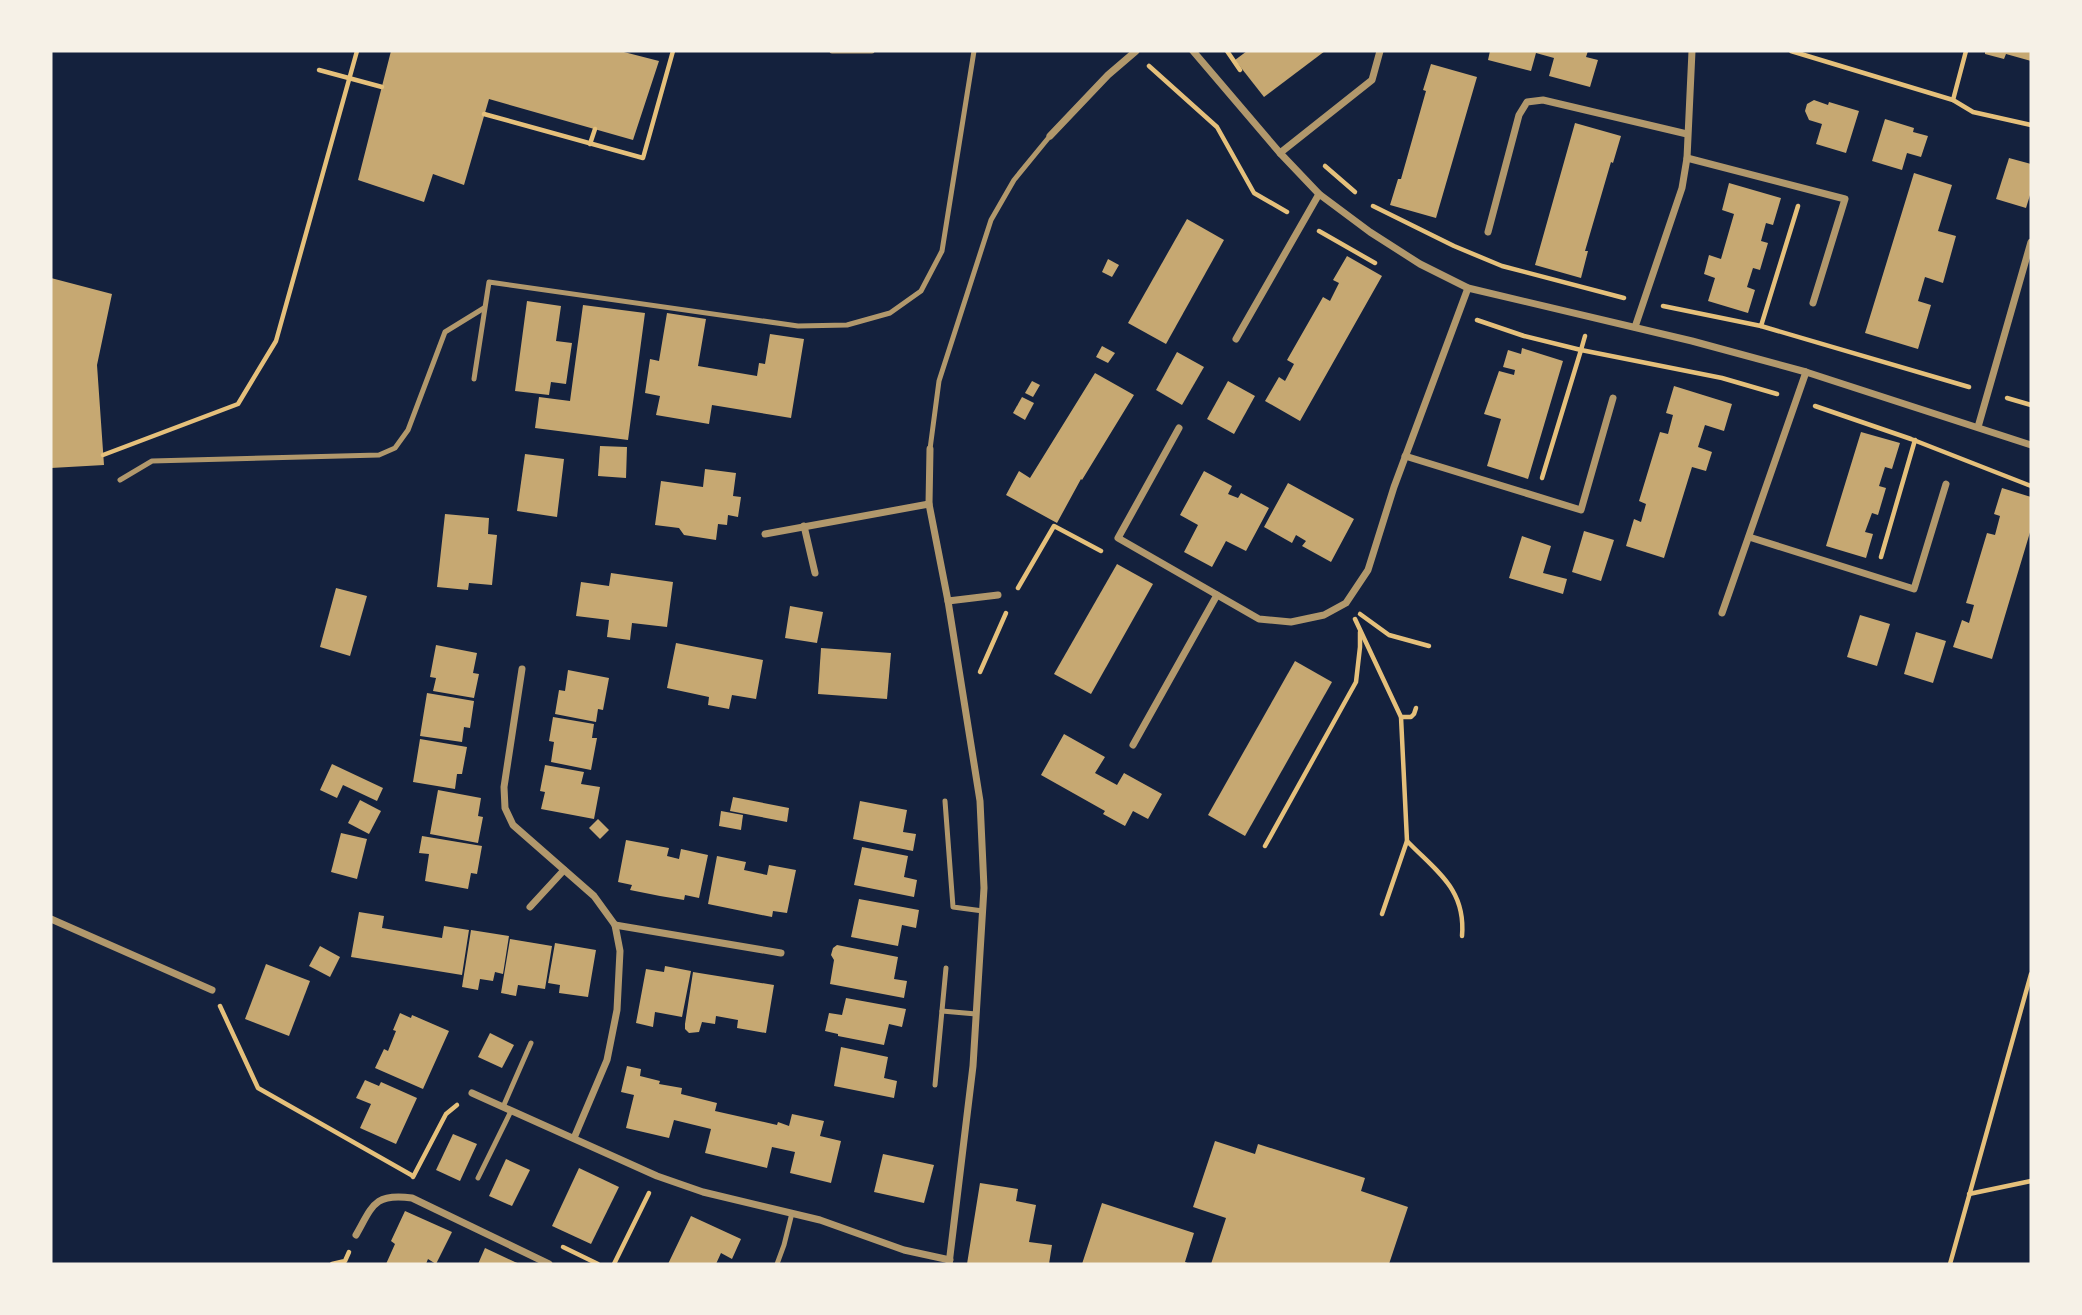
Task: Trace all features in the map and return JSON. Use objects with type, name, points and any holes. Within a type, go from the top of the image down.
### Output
[{"type":"street","points":[[1050,136],[1108,75],[1136,51]]},
{"type":"street","points":[[1193,51],[1280,153],[1319,194],[1410,258],[1468,288],[1692,341],[1806,372],[2031,445]]},
{"type":"street","points":[[1280,153],[1372,80],[1380,51]]},
{"type":"street","points":[[1635,327],[1682,188],[1687,158],[1692,51]]},
{"type":"street","points":[[1488,232],[1519,115],[1527,102],[1543,100],[1687,134]]},
{"type":"street","points":[[1687,158],[1845,199],[1813,303]]},
{"type":"street","points":[[1236,339],[1319,194]]},
{"type":"street","points":[[1978,428],[2031,242]]},
{"type":"street","points":[[1179,428],[1118,538],[1259,619],[1291,622],[1324,615],[1346,603],[1368,570],[1405,456],[1468,288]]},
{"type":"street","points":[[1722,613],[1806,372]]},
{"type":"street","points":[[1405,456],[1581,510],[1613,398]]},
{"type":"street","points":[[472,1093],[657,1175],[703,1192],[820,1220],[904,1250],[949,1262],[973,1066],[984,887],[979,801],[948,601],[929,504],[930,449]]},
{"type":"street","points":[[1749,537],[1914,589],[1946,484]]},
{"type":"street","points":[[765,534],[929,504]]},
{"type":"street","points":[[804,526],[816,573]]},
{"type":"street","points":[[948,601],[998,595]]},
{"type":"street","points":[[1133,746],[1217,596]]},
{"type":"street","points":[[522,669],[504,787],[505,808],[513,825],[594,896],[615,925],[620,951],[617,1010],[607,1060],[574,1138]]},
{"type":"street","points":[[530,907],[564,870]]},
{"type":"street","points":[[51,919],[212,990]]},
{"type":"street","points":[[615,925],[781,953]]},
{"type":"street","points":[[356,1235],[372,1206],[381,1199],[392,1195],[412,1198],[549,1264]]},
{"type":"lane","points":[[832,51],[872,51]]},
{"type":"lane","points":[[474,379],[489,282],[798,326],[847,325],[890,313],[921,290],[942,251],[974,51]]},
{"type":"lane","points":[[930,449],[939,380],[991,220],[1014,180],[1050,136]]},
{"type":"lane","points":[[120,480],[152,461],[379,455],[395,448],[408,430],[444,332],[485,308]]},
{"type":"lane","points":[[946,801],[953,907],[983,911]]},
{"type":"lane","points":[[935,1085],[946,968]]},
{"type":"lane","points":[[942,1011],[976,1014]]},
{"type":"lane","points":[[478,1178],[531,1043]]},
{"type":"lane","points":[[777,1264],[792,1213]]},
{"type":"path","points":[[103,455],[238,404],[276,341],[357,51]]},
{"type":"path","points":[[484,114],[643,158],[673,51]]},
{"type":"path","points":[[1227,51],[1246,79]]},
{"type":"path","points":[[1791,51],[1953,100],[1973,112],[2031,125]]},
{"type":"path","points":[[1953,100],[1966,51]]},
{"type":"path","points":[[319,69],[382,87]]},
{"type":"path","points":[[590,144],[595,129]]},
{"type":"path","points":[[1298,138],[1327,168],[1362,197]]},
{"type":"path","points":[[1761,326],[1803,188]]},
{"type":"path","points":[[1370,204],[1454,246],[1502,265],[1643,302],[1761,326],[2031,405]]},
{"type":"path","points":[[1536,496],[1581,350],[1723,378],[1796,400],[1915,440],[2031,486]]},
{"type":"path","points":[[1875,577],[1915,440]]},
{"type":"path","points":[[960,679],[980,674],[1015,593],[1054,526],[1109,555],[1118,538]]},
{"type":"path","points":[[998,595],[1015,593]]},
{"type":"path","points":[[1346,603],[1401,717],[1407,841],[1382,915]]},
{"type":"path","points":[[1346,603],[1388,635],[1429,646]]},
{"type":"path","points":[[1265,846],[1356,682],[1360,629]]},
{"type":"path","points":[[1401,717],[1411,717],[1416,708]]},
{"type":"path","points":[[1407,841],[1454,890],[1464,917],[1462,936]]},
{"type":"path","points":[[1950,1264],[2031,974]]},
{"type":"path","points":[[212,990],[258,1088],[426,1182]]},
{"type":"path","points":[[404,1197],[446,1114],[472,1093]]},
{"type":"path","points":[[614,1264],[657,1175]]},
{"type":"path","points":[[1969,1194],[2031,1181]]},
{"type":"path","points":[[561,1247],[598,1264]]},
{"type":"building","points":[[391,51],[620,51],[659,61],[633,140],[489,99],[464,185],[433,174],[424,202],[358,180]]},
{"type":"building","points":[[1247,51],[1325,51],[1264,97],[1235,60]]},
{"type":"building","points":[[1490,51],[1588,51],[1586,57],[1598,60],[1590,87],[1549,76],[1554,58],[1536,53],[1531,71],[1488,60]]},
{"type":"building","points":[[1985,51],[2031,51],[2031,61],[2006,54],[2004,59],[1985,54]]},
{"type":"building","points":[[1431,64],[1477,77],[1436,218],[1390,205],[1398,179],[1401,179]]},
{"type":"building","points":[[1814,100],[1859,111],[1846,153],[1816,144],[1822,124],[1809,120],[1805,111],[1807,104]]},
{"type":"building","points":[[1885,119],[1914,128],[1913,132],[1928,136],[1921,157],[1907,153],[1902,170],[1872,161]]},
{"type":"building","points":[[1575,123],[1621,136],[1585,251],[1588,251],[1581,278],[1535,265]]},
{"type":"building","points":[[2009,158],[2031,164],[2031,192],[2026,208],[1996,199]]},
{"type":"building","points":[[1914,173],[1952,185],[1938,231],[1956,236],[1943,283],[1925,277],[1918,301],[1931,305],[1918,349],[1865,333]]},
{"type":"building","points":[[1729,183],[1781,198],[1773,225],[1766,223],[1761,241],[1768,243],[1760,270],[1753,268],[1747,287],[1755,290],[1748,313],[1708,301],[1715,278],[1704,274],[1709,255],[1721,259],[1734,214],[1722,210]]},
{"type":"building","points":[[1187,219],[1224,240],[1166,344],[1128,323]]},
{"type":"building","points":[[1347,256],[1382,276],[1300,421],[1265,401],[1279,377],[1285,381],[1294,364],[1287,360],[1323,297],[1330,301],[1339,283],[1333,280]]},
{"type":"building","points":[[1108,259],[1119,265],[1112,277],[1102,272]]},
{"type":"building","points":[[51,278],[112,294],[97,365],[104,465],[51,468]]},
{"type":"building","points":[[527,301],[561,306],[556,341],[572,343],[566,384],[551,382],[549,395],[515,391]]},
{"type":"building","points":[[583,305],[645,313],[628,440],[535,428],[539,397],[570,401]]},
{"type":"building","points":[[667,313],[706,319],[698,366],[757,376],[759,363],[765,364],[770,334],[804,339],[791,418],[712,405],[709,424],[656,415],[660,396],[645,393],[650,359],[659,361]]},
{"type":"building","points":[[1102,346],[1115,353],[1108,363],[1096,357]]},
{"type":"building","points":[[1522,348],[1563,361],[1528,479],[1487,466],[1501,419],[1484,414],[1499,371],[1514,375],[1515,370],[1503,367],[1508,350],[1521,354]]},
{"type":"building","points":[[1177,352],[1204,367],[1182,405],[1156,390]]},
{"type":"building","points":[[1095,373],[1134,395],[1081,479],[1057,523],[1006,495],[1019,471],[1030,478]]},
{"type":"building","points":[[1032,381],[1040,385],[1033,397],[1025,393]]},
{"type":"building","points":[[1228,381],[1255,396],[1234,434],[1207,419]]},
{"type":"building","points":[[1674,386],[1732,404],[1724,431],[1705,425],[1698,447],[1712,452],[1706,471],[1692,467],[1664,558],[1626,546],[1634,519],[1641,522],[1646,504],[1639,501],[1660,432],[1668,434],[1673,415],[1666,413]]},
{"type":"building","points":[[1022,397],[1034,403],[1025,420],[1013,413]]},
{"type":"building","points":[[1861,432],[1900,443],[1892,469],[1885,467],[1879,486],[1886,488],[1878,515],[1872,513],[1865,532],[1873,534],[1866,558],[1826,546]]},
{"type":"building","points":[[600,446],[627,447],[626,478],[598,476]]},
{"type":"building","points":[[525,454],[564,459],[557,517],[517,511]]},
{"type":"building","points":[[705,469],[736,473],[733,496],[741,497],[738,517],[728,515],[727,525],[718,524],[716,540],[684,535],[679,528],[655,525],[661,481],[703,487]]},
{"type":"building","points":[[1204,471],[1232,486],[1228,494],[1238,498],[1241,493],[1269,508],[1246,551],[1226,541],[1212,567],[1184,552],[1198,525],[1180,515]]},
{"type":"building","points":[[1288,483],[1354,519],[1331,562],[1302,546],[1306,541],[1296,535],[1292,543],[1264,527]]},
{"type":"building","points":[[2002,488],[2031,497],[2031,529],[1992,659],[1953,647],[1962,620],[1969,623],[1974,605],[1966,603],[1987,533],[1995,535],[2000,516],[1994,514]]},
{"type":"building","points":[[445,514],[489,518],[488,534],[497,535],[492,585],[469,583],[468,590],[437,587]]},
{"type":"building","points":[[1584,531],[1614,540],[1601,581],[1572,572]]},
{"type":"building","points":[[1522,536],[1551,546],[1543,573],[1567,579],[1563,594],[1509,578]]},
{"type":"building","points":[[1117,564],[1153,584],[1091,694],[1054,674]]},
{"type":"building","points":[[611,573],[673,582],[667,627],[632,623],[630,640],[607,637],[609,620],[576,616],[581,582],[609,586]]},
{"type":"building","points":[[336,588],[367,596],[350,656],[320,647]]},
{"type":"building","points":[[790,606],[823,612],[817,643],[785,638]]},
{"type":"building","points":[[1860,615],[1890,624],[1877,666],[1847,657]]},
{"type":"building","points":[[1916,632],[1946,641],[1933,683],[1904,674]]},
{"type":"building","points":[[676,643],[763,660],[756,699],[732,695],[729,709],[708,705],[709,697],[667,688]]},
{"type":"building","points":[[436,645],[477,653],[473,673],[479,674],[474,698],[433,691],[436,678],[430,677]]},
{"type":"building","points":[[821,648],[891,653],[887,699],[818,694]]},
{"type":"building","points":[[1295,661],[1332,682],[1245,836],[1208,815]]},
{"type":"building","points":[[568,670],[609,678],[603,710],[598,709],[596,722],[555,714],[559,690],[565,691]]},
{"type":"building","points":[[427,693],[474,701],[470,728],[464,727],[462,742],[420,736]]},
{"type":"building","points":[[553,717],[594,724],[592,738],[597,738],[591,770],[551,762],[554,742],[549,741]]},
{"type":"building","points":[[1064,734],[1105,757],[1095,773],[1117,785],[1124,773],[1162,794],[1148,819],[1133,811],[1125,826],[1103,814],[1105,811],[1041,775]]},
{"type":"building","points":[[420,739],[467,747],[462,774],[457,774],[455,789],[413,782]]},
{"type":"building","points":[[332,764],[383,788],[377,801],[343,785],[337,798],[320,790]]},
{"type":"building","points":[[545,765],[584,772],[581,784],[600,787],[594,819],[541,809],[545,792],[540,791]]},
{"type":"building","points":[[438,790],[481,798],[478,816],[483,817],[478,843],[430,834]]},
{"type":"building","points":[[733,797],[789,808],[787,822],[730,811]]},
{"type":"building","points":[[360,800],[381,811],[369,834],[348,823]]},
{"type":"building","points":[[860,801],[907,810],[903,832],[916,834],[913,851],[853,839]]},
{"type":"building","points":[[721,811],[743,815],[741,830],[719,826]]},
{"type":"building","points":[[598,819],[609,830],[600,839],[589,828]]},
{"type":"building","points":[[341,833],[367,839],[357,879],[331,872]]},
{"type":"building","points":[[422,836],[482,846],[477,874],[471,873],[468,889],[425,881],[429,854],[419,853]]},
{"type":"building","points":[[626,840],[669,848],[667,856],[679,859],[681,849],[708,855],[699,898],[685,895],[684,900],[660,896],[630,890],[632,885],[618,882]]},
{"type":"building","points":[[862,847],[908,856],[904,877],[917,880],[914,897],[854,885]]},
{"type":"building","points":[[717,856],[746,862],[744,870],[767,875],[769,865],[796,870],[787,913],[773,911],[772,917],[708,904]]},
{"type":"building","points":[[859,899],[919,910],[916,928],[902,925],[898,946],[851,937]]},
{"type":"building","points":[[359,912],[384,916],[382,928],[442,938],[444,926],[469,930],[462,975],[351,957]]},
{"type":"building","points":[[471,930],[509,936],[503,974],[495,972],[493,981],[480,979],[478,990],[462,987]]},
{"type":"building","points":[[510,939],[552,946],[545,989],[518,985],[516,996],[501,993]]},
{"type":"building","points":[[555,943],[596,950],[588,997],[559,993],[560,985],[548,983]]},
{"type":"building","points":[[837,945],[898,957],[894,979],[907,981],[904,998],[830,984],[834,960],[831,955]]},
{"type":"building","points":[[320,946],[340,957],[330,977],[309,966]]},
{"type":"building","points":[[266,964],[310,981],[289,1036],[245,1019]]},
{"type":"building","points":[[665,966],[691,971],[682,1017],[655,1012],[653,1027],[636,1023],[646,969],[664,972]]},
{"type":"building","points":[[693,972],[774,985],[766,1033],[737,1028],[738,1020],[716,1016],[715,1024],[702,1022],[699,1032],[689,1033],[685,1024]]},
{"type":"building","points":[[846,998],[906,1009],[902,1027],[889,1024],[884,1045],[825,1031],[829,1013],[842,1015]]},
{"type":"building","points":[[400,1013],[411,1018],[412,1015],[449,1031],[423,1089],[375,1068],[384,1049],[388,1051]]},
{"type":"building","points":[[490,1033],[514,1045],[502,1068],[478,1057]]},
{"type":"building","points":[[841,1047],[888,1057],[884,1078],[897,1081],[894,1098],[834,1086]]},
{"type":"building","points":[[627,1066],[641,1069],[640,1076],[660,1081],[659,1084],[682,1088],[681,1094],[717,1103],[715,1111],[777,1125],[778,1122],[789,1126],[792,1114],[824,1121],[820,1136],[841,1141],[831,1183],[790,1173],[795,1152],[772,1147],[767,1168],[705,1153],[711,1129],[674,1120],[669,1138],[626,1128],[634,1095],[621,1092]]},
{"type":"building","points":[[365,1080],[379,1086],[381,1082],[417,1098],[396,1144],[360,1128],[371,1104],[356,1098]]},
{"type":"building","points":[[453,1134],[477,1144],[460,1181],[436,1170]]},
{"type":"building","points":[[1215,1141],[1255,1154],[1258,1144],[1365,1178],[1361,1191],[1408,1207],[1389,1264],[1211,1264],[1226,1218],[1193,1207]]},
{"type":"building","points":[[883,1154],[934,1165],[924,1203],[874,1192]]},
{"type":"building","points":[[506,1159],[530,1170],[512,1206],[489,1196]]},
{"type":"building","points":[[579,1168],[619,1187],[591,1244],[552,1226]]},
{"type":"building","points":[[980,1183],[1018,1189],[1016,1201],[1036,1205],[1029,1242],[1052,1245],[1049,1264],[967,1264]]},
{"type":"building","points":[[1102,1203],[1194,1233],[1185,1262],[1190,1264],[1082,1264]]},
{"type":"building","points":[[405,1211],[452,1232],[436,1264],[428,1259],[426,1264],[386,1264],[395,1244],[391,1241]]},
{"type":"building","points":[[691,1216],[741,1239],[732,1259],[721,1253],[716,1264],[668,1264]]},
{"type":"building","points":[[485,1248],[515,1262],[520,1264],[478,1264]]}]
